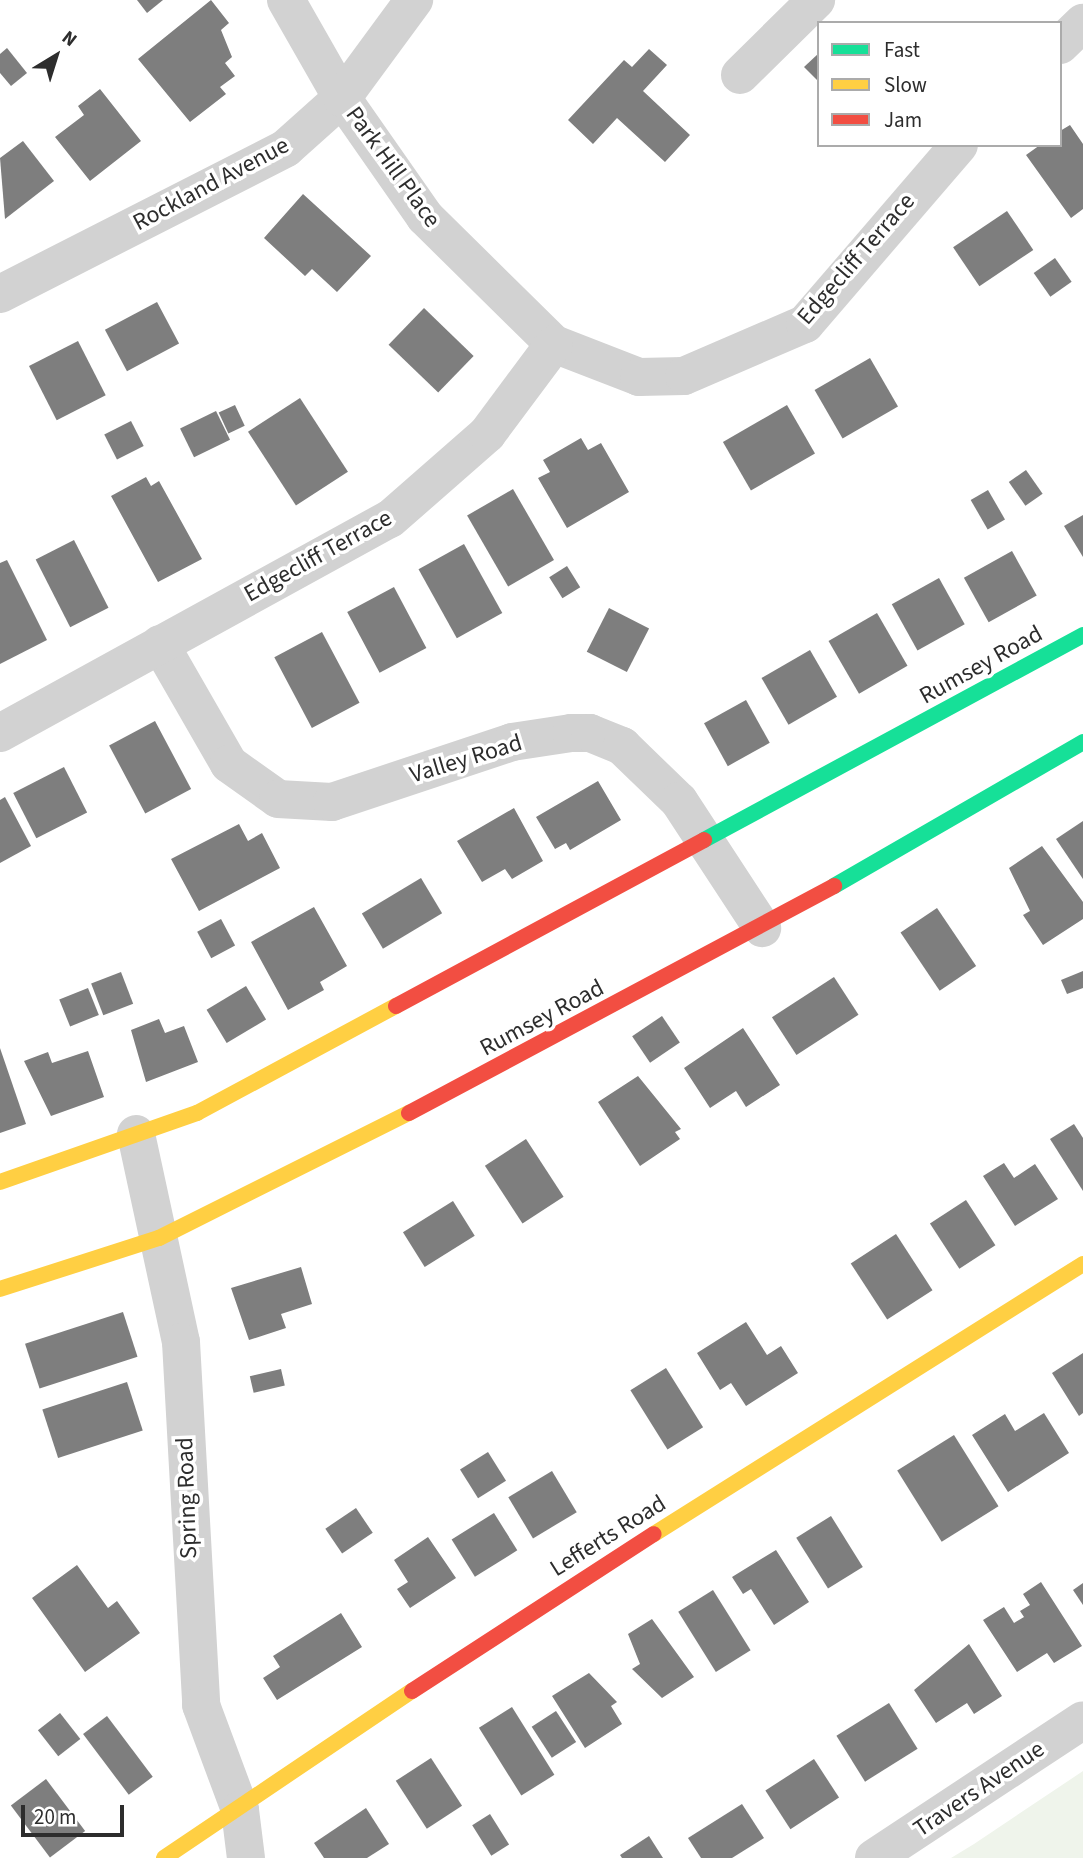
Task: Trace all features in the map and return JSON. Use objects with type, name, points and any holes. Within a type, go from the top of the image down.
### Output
[{"type":"street","name":"Park Hill Place","points":[[286,0],[342,97],[425,217],[554,344]]},
{"type":"street","name":"Rockland Avenue","points":[[0,294],[286,148],[342,97],[414,0]]},
{"type":"street","points":[[740,75],[816,0]]},
{"type":"street","points":[[1062,43],[1083,23]]},
{"type":"street","name":"Edgecliff Terrace","points":[[0,733],[390,519],[487,435],[554,344],[639,377],[684,376],[805,324],[956,147]]},
{"type":"street","name":"Rumsey Road","points":[[0,1182],[197,1113],[1083,635]]},
{"type":"street","name":"Valley Road","points":[[160,644],[229,764],[278,799],[332,802],[512,742],[590,733],[622,746],[679,801],[762,928]]},
{"type":"street","name":"Rumsey Road","points":[[0,1289],[159,1238],[762,928],[1083,742]]},
{"type":"street","name":"Spring Road","points":[[136,1134],[181,1342],[191,1618],[201,1705],[240,1810],[246,1858]]},
{"type":"street","name":"Lefferts Road","points":[[164,1858],[240,1810],[530,1612],[1083,1264]]},
{"type":"street","name":"Travers Avenue","points":[[874,1858],[1083,1720]]},
{"type":"shaded area","points":[[1083,1771],[1083,1858],[951,1858],[974,1844]]},
{"type":"building","points":[[137,0],[163,0],[147,13]]},
{"type":"building","points":[[211,0],[229,23],[221,30],[232,57],[225,63],[235,76],[220,87],[226,94],[190,122],[138,59]]},
{"type":"building","points":[[7,48],[27,73],[11,86],[0,73],[0,54]]},
{"type":"building","points":[[649,49],[667,65],[643,91],[690,135],[665,162],[617,118],[593,144],[568,120],[624,60],[632,67]]},
{"type":"building","points":[[817,55],[817,80],[804,67]]},
{"type":"building","points":[[100,89],[141,141],[90,181],[55,137],[84,115],[78,106]]},
{"type":"building","points":[[1070,125],[1083,144],[1083,209],[1071,218],[1026,155],[1037,147],[1062,147],[1062,130]]},
{"type":"building","points":[[23,141],[54,181],[5,219],[0,158]]},
{"type":"building","points":[[303,194],[371,256],[337,292],[312,269],[305,276],[264,238]]},
{"type":"building","points":[[1007,211],[1033,250],[979,286],[953,247]]},
{"type":"building","points":[[1055,258],[1072,282],[1050,297],[1034,273]]},
{"type":"building","points":[[157,302],[179,343],[127,371],[105,330]]},
{"type":"building","points":[[424,308],[474,356],[438,393],[389,345]]},
{"type":"building","points":[[78,341],[106,395],[57,420],[29,366]]},
{"type":"building","points":[[870,358],[898,406],[843,438],[815,390]]},
{"type":"building","points":[[300,398],[348,472],[296,506],[248,432]]},
{"type":"building","points":[[235,405],[245,426],[228,433],[219,413]]},
{"type":"building","points":[[787,405],[815,453],[751,490],[723,442]]},
{"type":"building","points":[[216,411],[230,440],[194,457],[180,429]]},
{"type":"building","points":[[131,421],[144,446],[117,460],[104,435]]},
{"type":"building","points":[[581,438],[588,450],[601,443],[629,492],[567,528],[538,478],[550,472],[543,460]]},
{"type":"building","points":[[1026,470],[1043,494],[1025,506],[1009,482]]},
{"type":"building","points":[[146,477],[151,486],[159,481],[202,559],[158,582],[111,496]]},
{"type":"building","points":[[513,489],[554,560],[508,587],[467,516]]},
{"type":"building","points":[[988,490],[1005,519],[988,529],[971,500]]},
{"type":"building","points":[[1083,515],[1083,557],[1064,526]]},
{"type":"building","points":[[74,540],[109,608],[70,627],[36,560]]},
{"type":"building","points":[[464,544],[502,613],[457,638],[419,569]]},
{"type":"building","points":[[1012,551],[1037,596],[989,622],[964,578]]},
{"type":"building","points":[[7,560],[47,640],[0,664],[0,563]]},
{"type":"building","points":[[567,566],[580,587],[562,598],[549,577]]},
{"type":"building","points":[[939,578],[965,624],[917,651],[892,604]]},
{"type":"building","points":[[394,587],[426,648],[380,673],[347,612]]},
{"type":"building","points":[[609,608],[649,628],[627,672],[587,652]]},
{"type":"building","points":[[877,613],[908,666],[859,694],[829,641]]},
{"type":"building","points":[[322,632],[360,703],[312,728],[274,657]]},
{"type":"building","points":[[810,650],[837,697],[789,725],[762,678]]},
{"type":"building","points":[[746,700],[770,743],[728,766],[704,723]]},
{"type":"building","points":[[155,721],[191,789],[145,813],[109,745]]},
{"type":"building","points":[[64,767],[87,812],[36,838],[13,793]]},
{"type":"building","points":[[598,781],[621,820],[570,850],[566,843],[555,849],[536,817]]},
{"type":"building","points":[[5,797],[31,846],[0,863],[0,800]]},
{"type":"building","points":[[514,808],[543,861],[512,879],[505,869],[482,882],[457,841]]},
{"type":"building","points":[[1083,821],[1083,879],[1056,839]]},
{"type":"building","points":[[239,824],[248,841],[262,833],[280,868],[199,911],[171,859]]},
{"type":"building","points":[[1042,846],[1083,902],[1083,919],[1043,945],[1023,915],[1030,911],[1009,868]]},
{"type":"building","points":[[421,878],[442,913],[383,949],[362,914]]},
{"type":"building","points":[[314,907],[347,966],[320,982],[324,990],[288,1010],[251,942]]},
{"type":"building","points":[[937,908],[976,966],[940,991],[901,933]]},
{"type":"building","points":[[221,919],[235,945],[211,958],[197,932]]},
{"type":"building","points":[[1083,971],[1083,988],[1067,994],[1061,980]]},
{"type":"building","points":[[121,972],[133,1004],[103,1015],[91,983]]},
{"type":"building","points":[[834,977],[859,1015],[796,1055],[772,1017]]},
{"type":"building","points":[[246,986],[266,1019],[227,1043],[207,1010]]},
{"type":"building","points":[[88,988],[99,1015],[70,1027],[59,1000]]},
{"type":"building","points":[[662,1016],[680,1043],[650,1063],[632,1036]]},
{"type":"building","points":[[159,1019],[165,1033],[184,1026],[198,1062],[146,1082],[131,1030]]},
{"type":"building","points":[[743,1028],[780,1085],[746,1107],[736,1091],[710,1108],[684,1068]]},
{"type":"building","points":[[0,1048],[26,1124],[0,1133]]},
{"type":"building","points":[[88,1051],[104,1097],[51,1116],[24,1061],[48,1052],[52,1063]]},
{"type":"building","points":[[638,1076],[681,1129],[675,1132],[680,1139],[640,1166],[598,1102]]},
{"type":"building","points":[[1074,1124],[1083,1138],[1083,1191],[1050,1139]]},
{"type":"building","points":[[526,1139],[564,1197],[522,1224],[485,1166]]},
{"type":"building","points":[[1004,1163],[1014,1178],[1035,1164],[1058,1199],[1015,1226],[983,1176]]},
{"type":"building","points":[[966,1200],[995,1245],[959,1269],[930,1223]]},
{"type":"building","points":[[453,1201],[475,1236],[425,1267],[403,1232]]},
{"type":"building","points":[[896,1234],[932,1290],[887,1320],[851,1263]]},
{"type":"building","points":[[301,1267],[312,1304],[281,1314],[286,1328],[249,1340],[231,1288]]},
{"type":"building","points":[[123,1312],[138,1357],[40,1389],[25,1344]]},
{"type":"building","points":[[746,1322],[767,1355],[781,1346],[798,1373],[746,1406],[731,1383],[720,1390],[697,1353]]},
{"type":"building","points":[[1083,1353],[1083,1413],[1079,1416],[1052,1373]]},
{"type":"building","points":[[666,1368],[703,1427],[667,1450],[630,1390]]},
{"type":"building","points":[[281,1369],[285,1386],[254,1393],[250,1376]]},
{"type":"building","points":[[127,1382],[143,1431],[58,1458],[42,1410]]},
{"type":"building","points":[[1044,1413],[1069,1453],[1008,1492],[972,1435],[1005,1414],[1015,1431]]},
{"type":"building","points":[[954,1435],[999,1506],[942,1542],[897,1471]]},
{"type":"building","points":[[488,1452],[506,1481],[478,1498],[460,1469]]},
{"type":"building","points":[[552,1471],[577,1512],[533,1538],[508,1497]]},
{"type":"building","points":[[356,1508],[373,1533],[342,1554],[325,1529]]},
{"type":"building","points":[[494,1513],[517,1550],[475,1577],[452,1539]]},
{"type":"building","points":[[831,1516],[863,1567],[828,1589],[796,1538]]},
{"type":"building","points":[[428,1537],[456,1578],[410,1608],[397,1589],[408,1582],[394,1560]]},
{"type":"building","points":[[776,1550],[809,1602],[774,1625],[751,1589],[743,1594],[732,1577]]},
{"type":"building","points":[[77,1565],[108,1608],[117,1601],[140,1633],[85,1672],[32,1598]]},
{"type":"building","points":[[1041,1582],[1082,1646],[1054,1663],[1047,1653],[1017,1672],[983,1620],[1004,1607],[1014,1623],[1024,1617],[1020,1611],[1030,1605],[1023,1594]]},
{"type":"building","points":[[1083,1583],[1083,1605],[1073,1590]]},
{"type":"building","points":[[713,1590],[751,1650],[716,1672],[678,1612]]},
{"type":"building","points":[[341,1613],[362,1647],[277,1700],[263,1678],[280,1667],[273,1656]]},
{"type":"building","points":[[652,1619],[694,1677],[662,1698],[632,1669],[640,1664],[628,1634]]},
{"type":"building","points":[[969,1644],[1002,1696],[974,1714],[967,1703],[936,1723],[914,1690]]},
{"type":"building","points":[[589,1673],[617,1702],[611,1706],[622,1724],[585,1748],[552,1696]]},
{"type":"building","points":[[889,1703],[918,1749],[865,1782],[836,1736]]},
{"type":"building","points":[[512,1707],[554,1775],[521,1796],[479,1728]]},
{"type":"building","points":[[556,1711],[576,1742],[552,1758],[532,1727]]},
{"type":"building","points":[[60,1713],[80,1739],[58,1756],[38,1730]]},
{"type":"building","points":[[107,1716],[153,1777],[129,1795],[83,1734]]},
{"type":"building","points":[[431,1758],[462,1806],[427,1829],[396,1781]]},
{"type":"building","points":[[814,1759],[839,1798],[790,1829],[765,1791]]},
{"type":"building","points":[[46,1779],[85,1831],[50,1857],[11,1805]]},
{"type":"building","points":[[742,1804],[764,1838],[732,1858],[701,1858],[688,1838]]},
{"type":"building","points":[[366,1808],[389,1844],[367,1858],[324,1858],[314,1843]]},
{"type":"building","points":[[490,1814],[509,1845],[491,1856],[472,1825]]},
{"type":"building","points":[[649,1836],[663,1858],[622,1858],[620,1855]]},
{"type":"traffic: fast","points":[[704,840],[1083,635]]},
{"type":"traffic: fast","points":[[834,886],[1083,742]]},
{"type":"traffic: slow","points":[[0,1182],[197,1113],[396,1006]]},
{"type":"traffic: slow","points":[[0,1289],[159,1238],[409,1113]]},
{"type":"traffic: slow","points":[[654,1534],[1083,1264]]},
{"type":"traffic: slow","points":[[164,1858],[412,1691]]},
{"type":"traffic: jam","points":[[396,1006],[704,840]]},
{"type":"traffic: jam","points":[[409,1113],[834,886]]},
{"type":"traffic: jam","points":[[412,1691],[654,1534]]}]
